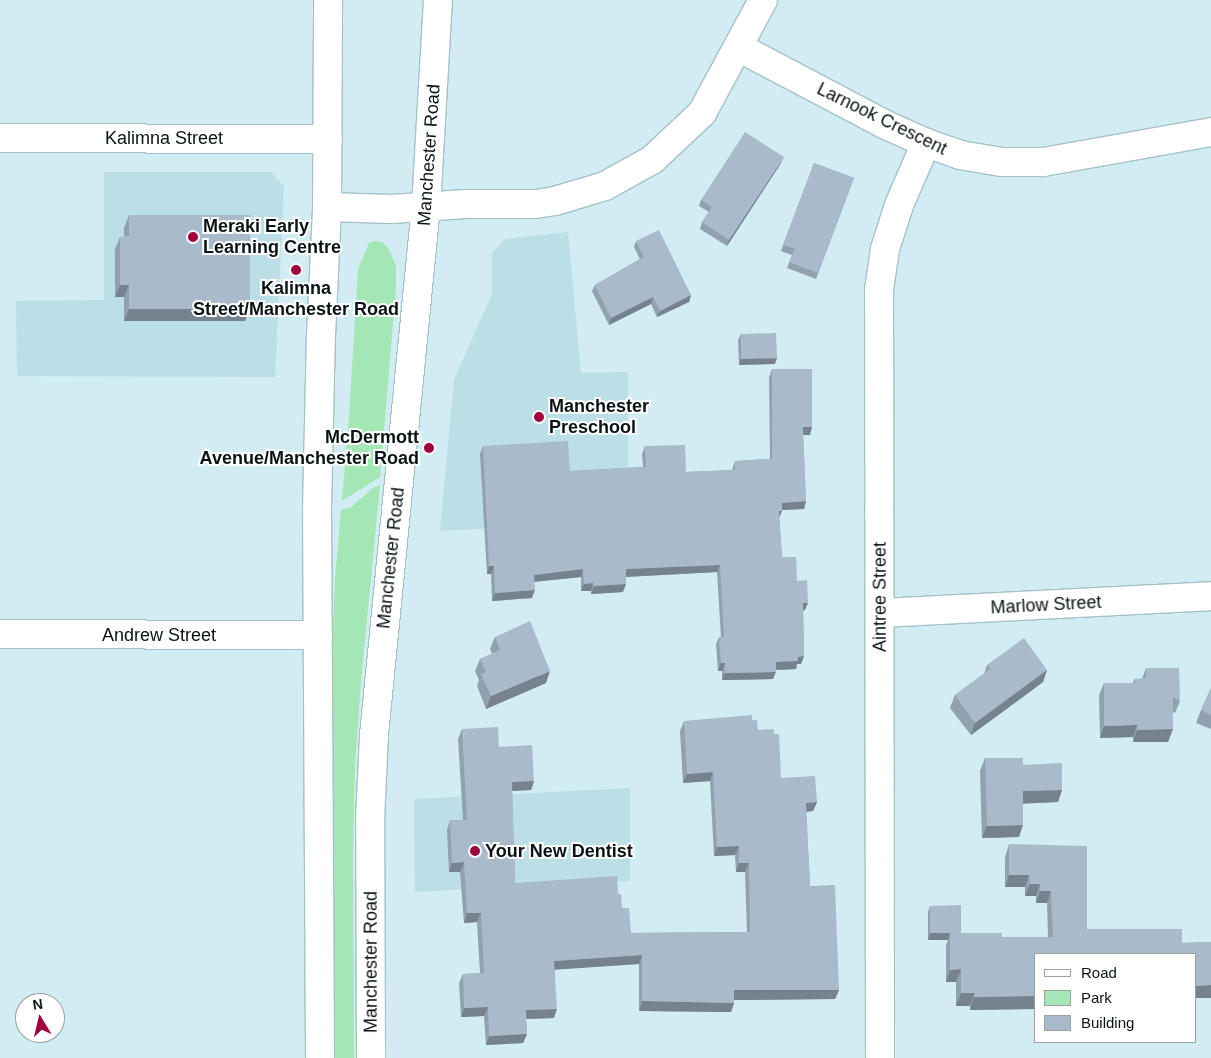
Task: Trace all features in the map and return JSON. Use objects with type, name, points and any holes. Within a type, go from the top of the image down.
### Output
[{"type":"street","points":[[320,1058],[318,415],[327,207],[328,0]]},
{"type":"street","name":"Manchester Road","points":[[371,1058],[370,820],[374,734],[426,207],[438,0]]},
{"type":"street","points":[[327,207],[392,209],[555,202],[604,186],[652,160],[702,113],[763,0]]},
{"type":"street","name":"Larnook Crescent","points":[[738,47],[886,125],[926,143],[960,155],[1002,162],[1043,162],[1211,132]]},
{"type":"street","name":"Kalimna Street","points":[[0,138],[328,139]]},
{"type":"street","name":"Aintree Street","points":[[880,1058],[879,290],[886,248],[899,206],[926,143]]},
{"type":"street","name":"Marlow Street","points":[[880,613],[1211,596]]},
{"type":"street","name":"Andrew Street","points":[[0,634],[318,635]]},
{"type":"shaded area","name":"Meraki Early Learning Centre","points":[[104,172],[271,172],[284,186],[275,377],[17,376],[16,301],[104,300]]},
{"type":"shaded area","name":"Manchester Preschool","points":[[568,232],[581,373],[628,372],[628,521],[440,531],[454,380],[492,294],[492,253],[505,239]]},
{"type":"shaded area","points":[[630,788],[630,881],[415,892],[414,799]]},
{"type":"green space","points":[[375,241],[382,242],[389,249],[396,266],[396,289],[380,477],[342,501],[358,269],[369,243]]},
{"type":"green space","points":[[380,485],[361,681],[355,766],[353,847],[354,1058],[333,1058],[333,627],[335,578],[341,510],[351,507],[373,488]]},
{"type":"building","points":[[745,132],[784,157],[729,240],[702,222],[712,207],[701,200]]},
{"type":"building","points":[[814,163],[854,178],[818,273],[789,262],[795,249],[783,245]]},
{"type":"building","points":[[129,215],[250,215],[250,309],[129,309],[129,285],[120,285],[120,237],[129,236]]},
{"type":"building","points":[[659,230],[691,295],[660,311],[653,297],[611,318],[595,285],[644,257],[636,241]]},
{"type":"building","points":[[776,333],[777,358],[741,359],[741,334]]},
{"type":"building","points":[[772,369],[812,369],[812,427],[803,427],[806,501],[782,503],[782,511],[779,511],[782,557],[796,557],[797,581],[807,580],[808,603],[803,603],[804,656],[798,657],[798,661],[776,662],[776,672],[725,673],[725,663],[721,663],[719,637],[724,637],[720,565],[626,569],[626,584],[594,586],[593,583],[584,584],[583,569],[534,575],[535,590],[495,593],[494,566],[489,566],[483,446],[568,441],[570,471],[646,467],[645,446],[685,445],[686,472],[735,470],[735,461],[772,459]]},
{"type":"building","points":[[530,621],[550,671],[491,696],[481,674],[486,672],[480,659],[500,650],[495,637]]},
{"type":"building","points":[[1024,638],[1047,670],[975,723],[955,695],[990,669],[987,665]]},
{"type":"building","points":[[1146,668],[1179,668],[1180,701],[1173,697],[1173,729],[1137,730],[1137,725],[1104,726],[1104,683],[1135,683],[1134,679],[1146,678]]},
{"type":"building","points":[[1211,688],[1211,715],[1201,710]]},
{"type":"building","points":[[752,715],[752,720],[757,720],[758,730],[774,729],[774,734],[779,734],[781,778],[815,776],[817,802],[806,803],[810,886],[835,885],[839,990],[734,990],[734,1003],[642,1001],[642,955],[554,961],[557,1009],[526,1010],[527,1034],[489,1036],[488,1007],[464,1008],[463,974],[484,973],[481,913],[467,913],[464,862],[452,863],[450,820],[467,820],[462,729],[498,727],[499,747],[532,745],[534,781],[512,782],[515,883],[617,876],[618,894],[621,894],[622,908],[629,908],[631,933],[750,932],[749,863],[739,863],[739,846],[717,847],[713,772],[687,774],[684,721]]},
{"type":"building","points":[[985,758],[1023,758],[1023,765],[1062,763],[1062,790],[1023,791],[1023,825],[987,826]]},
{"type":"building","points":[[1009,844],[1087,846],[1087,929],[1182,929],[1182,943],[1211,942],[1211,985],[1196,986],[1196,953],[1034,953],[1034,996],[974,997],[975,993],[961,993],[961,969],[950,970],[950,933],[1002,933],[1002,937],[1053,937],[1051,891],[1040,891],[1040,884],[1030,884],[1029,875],[1009,875]]},
{"type":"building","points":[[961,905],[961,933],[930,933],[930,906]]},
{"type":"place","name":"Meraki Early Learning Centre","points":[[193,237]]},
{"type":"place","name":"Kalimna Street/Manchester Road","points":[[296,270]]},
{"type":"place","name":"Manchester Preschool","points":[[539,417]]},
{"type":"place","name":"McDermott Avenue/Manchester Road","points":[[429,448]]},
{"type":"place","name":"Your New Dentist","points":[[475,851]]}]
